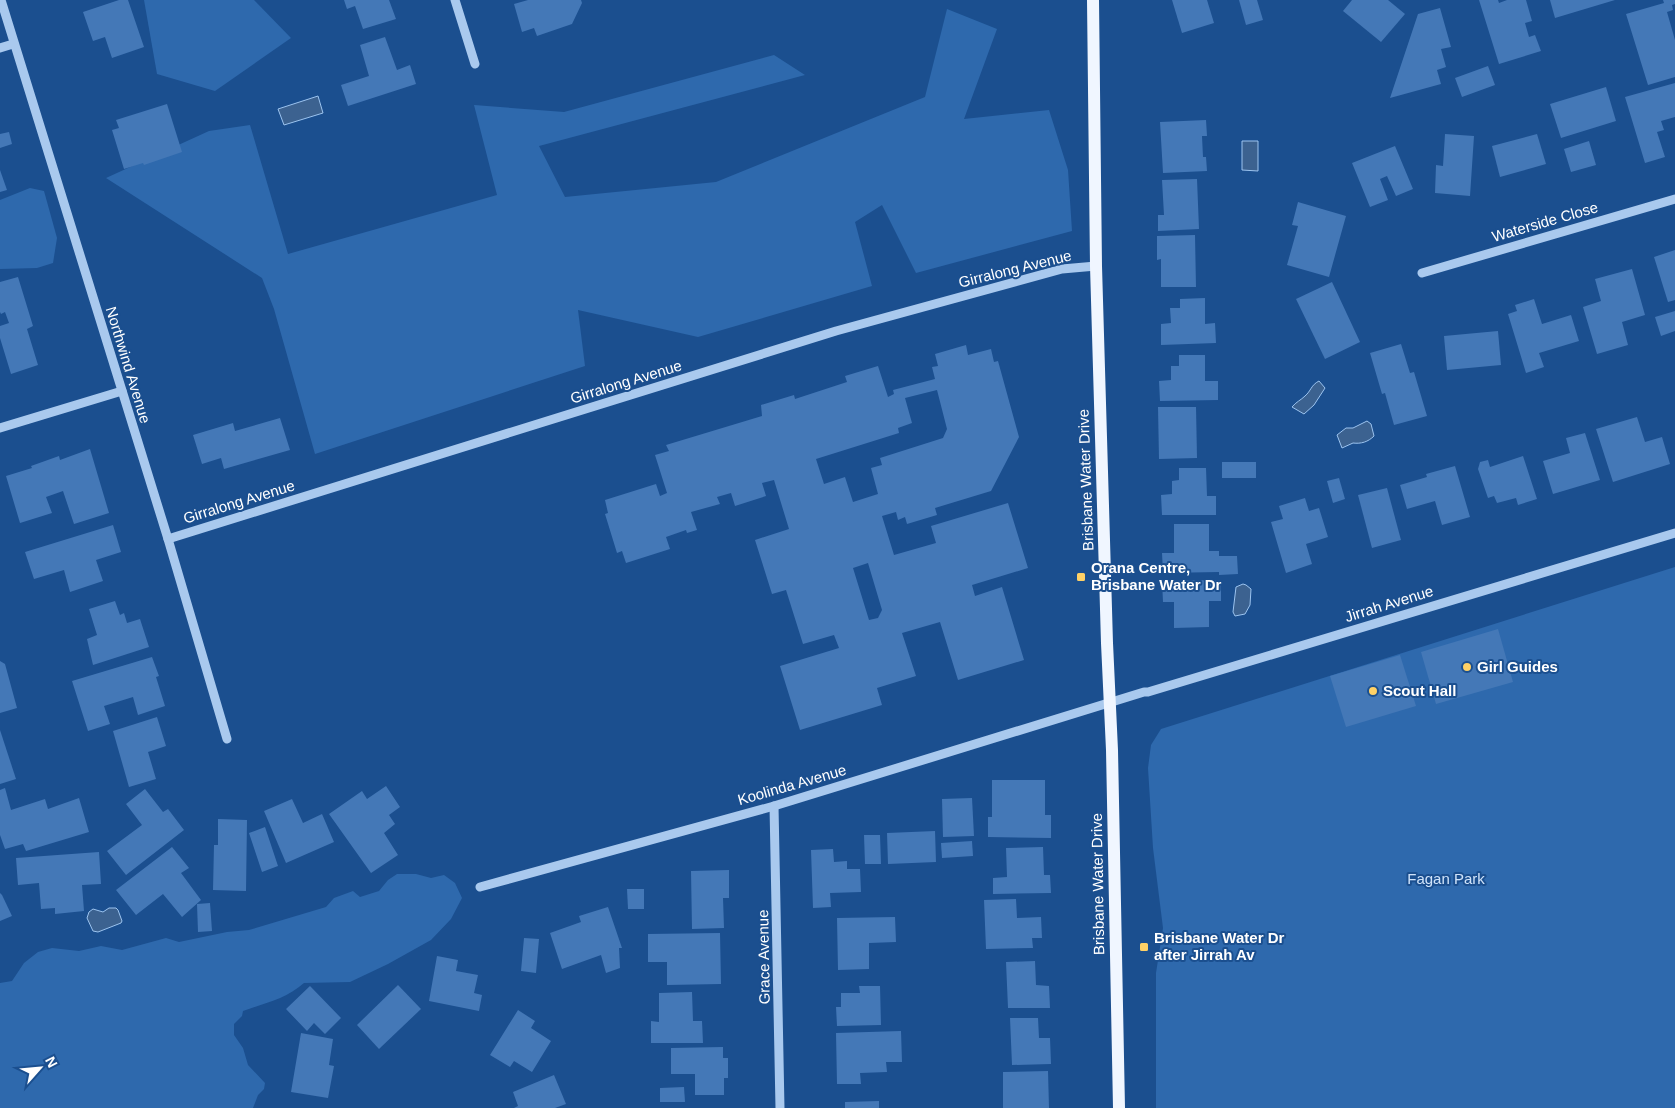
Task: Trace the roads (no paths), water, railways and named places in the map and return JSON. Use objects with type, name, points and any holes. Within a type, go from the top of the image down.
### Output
[{"type":"main road","name":"Brisbane Water Drive","points":[[1093,0],[1096,266],[1107,643],[1111,704],[1119,1108]]},
{"type":"street","name":"Northwind Avenue","points":[[1,0],[13,44],[168,539],[226,739]]},
{"type":"street","points":[[455,0],[474,64]]},
{"type":"street","points":[[0,48],[13,44]]},
{"type":"street","name":"Waterside Close","points":[[1422,273],[1675,199]]},
{"type":"street","name":"Girralong Avenue","points":[[168,539],[836,331],[1062,269],[1096,266]]},
{"type":"street","points":[[0,428],[122,391]]},
{"type":"street","name":"Jirrah Avenue","points":[[1111,704],[1144,692],[1675,533]]},
{"type":"street","name":"Koolinda Avenue","points":[[480,887],[774,806],[1111,704]]},
{"type":"street","name":"Grace Avenue","points":[[774,806],[780,1108]]},
{"type":"place","name":"Orana Centre, Brisbane Water Dr","points":[[1081,577]]},
{"type":"place","name":"Girl Guides","points":[[1467,667]]},
{"type":"place","name":"Scout Hall","points":[[1373,691]]},
{"type":"place","name":"Brisbane Water Dr after Jirrah Av","points":[[1144,947]]},
{"type":"park label","name":"Fagan Park","points":[[1446,879]]}]
